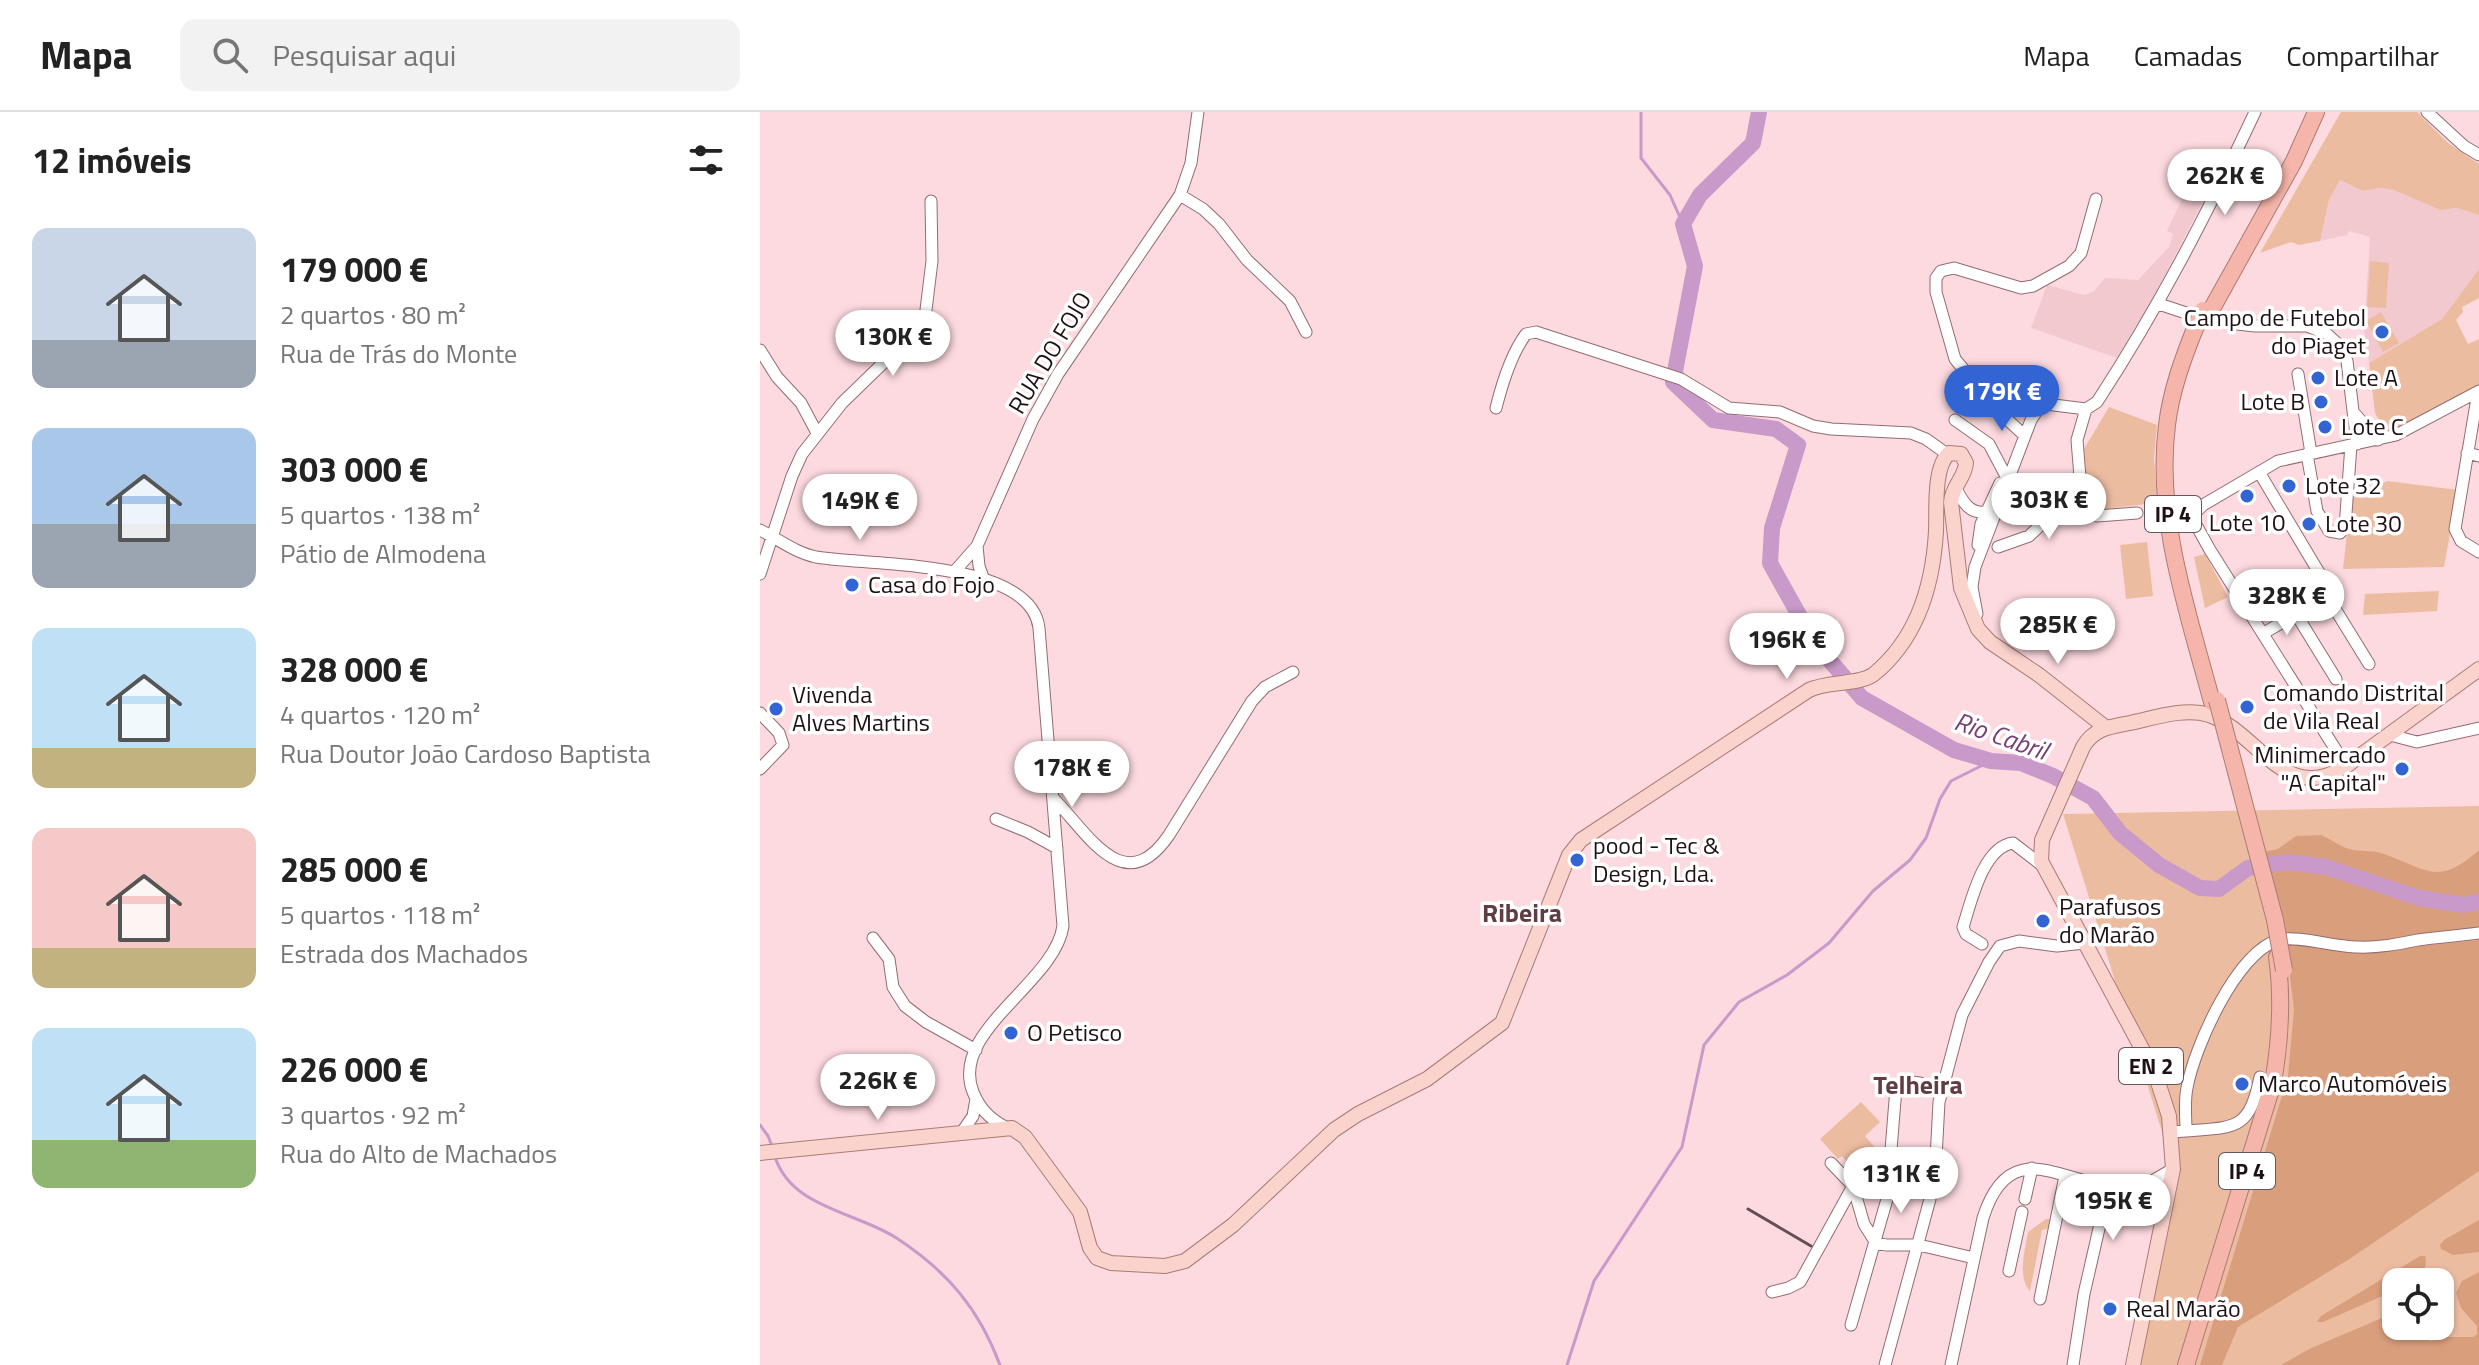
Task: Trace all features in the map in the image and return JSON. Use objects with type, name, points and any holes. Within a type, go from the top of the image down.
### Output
[{"type":"highway","name":"IP 4","points":[[2186,1365],[2273,1083],[2282,971],[2179,553],[2171,484],[2172,449],[2180,398],[2203,318],[2308,112]]},
{"type":"highway","name":"IP 4","points":[[2203,318],[2294,161],[2316,112]]},
{"type":"highway","name":"IP 4","points":[[2193,1365],[2277,1094],[2286,1034],[2282,971],[2272,906],[2214,701]]},
{"type":"highway","points":[[2178,1365],[2217,1265]]},
{"type":"main road","points":[[760,1153],[1014,1128],[1021,1133],[1080,1212],[1090,1248],[1097,1258],[1111,1263],[1165,1266],[1185,1261],[1236,1223],[1334,1130],[1427,1079],[1502,1023],[1569,855],[1581,840],[1809,690],[1874,674],[1913,628],[1923,607],[1936,538],[1938,486],[1947,454],[1959,454],[1966,463],[1951,502],[1961,588],[1976,625],[1984,637],[2105,727],[2196,712],[2225,723],[2277,765],[2296,776],[2323,779],[2390,735],[2479,669]]},
{"type":"main road","name":"EN 2","points":[[2105,727],[2092,734],[2083,747],[2040,849],[2043,866],[2155,1073],[2179,1131],[2133,1365]]},
{"type":"street","name":"RUA DO FOJO","points":[[954,572],[977,546],[1033,419],[1052,384],[1180,195],[1193,157],[1198,112]]},
{"type":"street","points":[[1984,637],[1972,592],[1973,576],[2007,476],[2034,415],[2046,404],[2086,409],[2097,402],[2159,304],[2202,225],[2255,112]]},
{"type":"street","points":[[2427,112],[2464,146],[2479,155]]},
{"type":"street","points":[[1180,195],[1203,209],[1219,224],[1252,266],[1290,301],[1306,332]]},
{"type":"street","points":[[2024,435],[1998,411],[1955,359],[1936,292],[1936,278],[1941,271],[1954,268],[2021,288],[2030,287],[2065,269],[2079,256],[2096,199]]},
{"type":"street","points":[[760,574],[797,464],[842,403],[919,328],[925,318],[932,261],[931,201]]},
{"type":"street","points":[[2159,304],[2220,323],[2307,326],[2322,331],[2336,342],[2346,356],[2355,413],[2345,527],[2340,533],[2329,531],[2319,515],[2298,374]]},
{"type":"street","points":[[1496,408],[1520,343],[1530,332],[1673,377],[1729,408],[1780,412],[1813,426],[1831,429],[1911,433],[1947,454]]},
{"type":"street","points":[[760,350],[777,377],[801,403],[817,433]]},
{"type":"street","points":[[2346,766],[2196,526],[2195,513],[2203,505],[2283,460],[2382,439],[2420,424],[2478,391]]},
{"type":"street","points":[[2478,391],[2473,454],[2455,529],[2461,541],[2479,552]]},
{"type":"street","points":[[2086,409],[2077,443],[2081,490],[2086,508],[2092,514],[2102,516],[2137,513]]},
{"type":"street","points":[[2355,413],[2382,439]]},
{"type":"street","points":[[1955,420],[1989,444],[2007,476]]},
{"type":"street","points":[[2259,472],[2330,591],[2327,596],[2264,633]]},
{"type":"street","points":[[1978,558],[1980,529],[1986,512],[2007,476]]},
{"type":"street","points":[[1955,487],[1970,510],[1986,512]]},
{"type":"street","points":[[1998,547],[2027,537],[2044,520],[2074,515],[2086,508]]},
{"type":"street","points":[[760,530],[796,550],[817,557],[889,562],[984,580],[1026,599],[1038,618],[1062,917],[1060,943],[999,1015],[976,1050],[969,1070],[976,1099],[985,1113],[1005,1127]]},
{"type":"street","points":[[977,546],[984,580]]},
{"type":"street","points":[[2327,596],[2369,664]]},
{"type":"street","points":[[2296,614],[2336,679]]},
{"type":"street","points":[[1054,799],[1114,860],[1129,863],[1147,857],[1162,845],[1255,697],[1265,687],[1293,672]]},
{"type":"street","points":[[760,713],[779,733],[783,745],[760,769]]},
{"type":"street","points":[[2390,735],[2417,742],[2479,728]]},
{"type":"street","points":[[996,819],[1057,848]]},
{"type":"street","points":[[1982,944],[1966,934],[1963,927],[1981,875],[1993,854],[2002,846],[2013,843],[2043,866]]},
{"type":"street","points":[[2260,1077],[2254,1105],[2245,1118],[2225,1127],[2179,1131],[2188,1082],[2220,1002],[2240,972],[2269,945],[2291,939],[2336,946],[2372,947],[2479,933]]},
{"type":"street","points":[[873,938],[889,959],[894,992],[905,1006],[926,1022],[976,1050]]},
{"type":"street","points":[[1885,1365],[1930,1199],[1939,1102],[1962,1015],[2000,946],[2011,942],[2057,946],[2084,943]]},
{"type":"street","points":[[1851,1325],[1888,1194],[1896,1088],[1903,1081],[1920,1083]]},
{"type":"street","points":[[962,1132],[973,1116],[976,1099]]},
{"type":"street","points":[[1831,1163],[1853,1186],[1864,1224],[1876,1243],[1919,1245],[1974,1258]]},
{"type":"street","points":[[1951,1365],[1985,1212],[2000,1186],[2013,1172],[2032,1168],[2117,1187],[2139,1187]]},
{"type":"street","points":[[2025,1199],[2032,1168]]},
{"type":"street","points":[[2073,1365],[2098,1227],[2118,1202],[2173,1169]]},
{"type":"street","points":[[2040,1299],[2065,1176]]},
{"type":"street","points":[[1772,1292],[1800,1282],[1853,1186]]},
{"type":"street","points":[[2009,1271],[2022,1212]]},
{"type":"shaded area","points":[[2341,112],[2417,112],[2448,143],[2479,164],[2479,215],[2457,208],[2440,210],[2394,190],[2380,188],[2363,191],[2340,180],[2329,200],[2320,241],[2299,245],[2291,242],[2260,253]]},
{"type":"shaded area","points":[[2198,175],[2213,182],[2152,300],[2117,358],[2031,328],[2047,285],[2085,295],[2094,291],[2105,278],[2138,280],[2169,247],[2173,234],[2167,231],[2187,188],[2191,189]]},
{"type":"shaded area","points":[[2340,180],[2363,191],[2380,188],[2394,190],[2440,210],[2457,208],[2479,215],[2479,269],[2442,319],[2369,363],[2364,331],[2370,237],[2349,231],[2347,235],[2320,241],[2329,200]]},
{"type":"shaded area","points":[[2370,261],[2389,263],[2386,308],[2367,307]]},
{"type":"shaded area","points":[[2479,269],[2479,298],[2462,307],[2463,312],[2456,320],[2468,344],[2479,339],[2479,387],[2397,431],[2385,430],[2375,413],[2369,363],[2442,319]]},
{"type":"shaded area","name":"Campo de Futebol do Piaget","points":[[2381,312],[2399,343],[2383,352],[2366,321]]},
{"type":"shaded area","points":[[2109,407],[2157,425],[2154,458],[2157,498],[2149,499],[2146,504],[2104,509],[2088,499],[2084,449]]},
{"type":"shaded area","points":[[2387,481],[2458,490],[2444,567],[2343,569],[2351,497],[2375,498],[2376,487]]},
{"type":"shaded area","points":[[2147,542],[2153,596],[2126,599],[2120,545]]},
{"type":"shaded area","points":[[2205,554],[2228,597],[2205,608],[2194,557]]},
{"type":"shaded area","points":[[2439,591],[2437,611],[2363,615],[2365,594]]},
{"type":"shaded area","points":[[2479,806],[2479,1365],[2140,1365],[2178,1183],[2063,814]]},
{"type":"shaded area","points":[[2321,835],[2349,849],[2381,853],[2421,869],[2441,872],[2465,862],[2479,850],[2479,929],[2371,944],[2284,934],[2263,852],[2278,849],[2296,836]]},
{"type":"shaded area","points":[[2479,940],[2479,1171],[2351,1258],[2238,1327],[2222,1365],[2200,1365],[2288,1076],[2294,1009],[2286,945],[2384,950]]},
{"type":"shaded area","points":[[1861,1102],[1880,1122],[1865,1136],[1878,1151],[1855,1171],[1842,1156],[1838,1159],[1820,1139]]},
{"type":"shaded area","points":[[2050,1219],[2050,1228],[2042,1230],[2030,1291],[2023,1271],[2028,1232]]},
{"type":"shaded area","points":[[2479,1220],[2479,1252],[2453,1255],[2441,1249],[2444,1240]]},
{"type":"shaded area","points":[[2420,1256],[2425,1256],[2424,1268],[2400,1268]]},
{"type":"shaded area","points":[[2479,1272],[2479,1365],[2281,1365],[2309,1349],[2382,1318],[2382,1340],[2430,1341],[2473,1337],[2477,1334],[2477,1326],[2461,1308],[2456,1293],[2462,1281]]},
{"type":"shaded area","points":[[2382,1279],[2382,1296],[2317,1322],[2321,1316]]},
{"type":"waterway","points":[[1641,112],[1641,158],[1670,195],[1683,224]]},
{"type":"waterway","name":"Rio Cabril","points":[[1759,112],[1753,143],[1700,195],[1683,224],[1695,266],[1673,382],[1713,420],[1776,429],[1798,445],[1772,528],[1770,563],[1814,642],[1862,698],[1954,750],[1991,761],[2021,763],[2093,798],[2120,833],[2159,865],[2200,888],[2219,889],[2248,868],[2288,862],[2326,867],[2419,898],[2463,905],[2479,902]]},
{"type":"waterway","points":[[1567,1365],[1594,1281],[1682,1147],[1704,1045],[1739,1002],[1787,975],[1829,943],[1873,891],[1910,860],[1926,838],[1940,799],[1951,781],[1991,761]]},
{"type":"waterway","points":[[760,1125],[772,1146]]},
{"type":"waterway","points":[[775,1157],[784,1174],[811,1199],[882,1230],[932,1265],[972,1309],[1000,1365]]},
{"type":"railway","points":[[1748,1209],[1811,1246]]},
{"type":"place","name":"Campo de Futebol do Piaget","points":[[2382,332]]},
{"type":"place","name":"Lote A","points":[[2318,378]]},
{"type":"place","name":"Lote B","points":[[2321,402]]},
{"type":"place","name":"Lote C","points":[[2325,427]]},
{"type":"place","name":"Lote 32","points":[[2289,486]]},
{"type":"place","name":"Lote 10","points":[[2247,496]]},
{"type":"place","name":"Lote 30","points":[[2309,524]]},
{"type":"place","name":"Casa do Fojo","points":[[852,585]]},
{"type":"place","name":"Comando Distrital de Vila Real","points":[[2247,707]]},
{"type":"place","name":"Vivenda Alves Martins","points":[[776,709]]},
{"type":"place","name":"Minimercado \"A Capital\"","points":[[2402,769]]},
{"type":"place","name":"pood - Tec & Design, Lda.","points":[[1577,860]]},
{"type":"place","name":"Parafusos do Marão","points":[[2043,921]]},
{"type":"place","name":"O Petisco","points":[[1011,1033]]},
{"type":"place","name":"Marco Automóveis","points":[[2242,1084]]},
{"type":"place","name":"Real Marão","points":[[2110,1309]]},
{"type":"district","name":"Ribeira","points":[[1522,913]]},
{"type":"district","name":"Telheira","points":[[1918,1085]]}]
